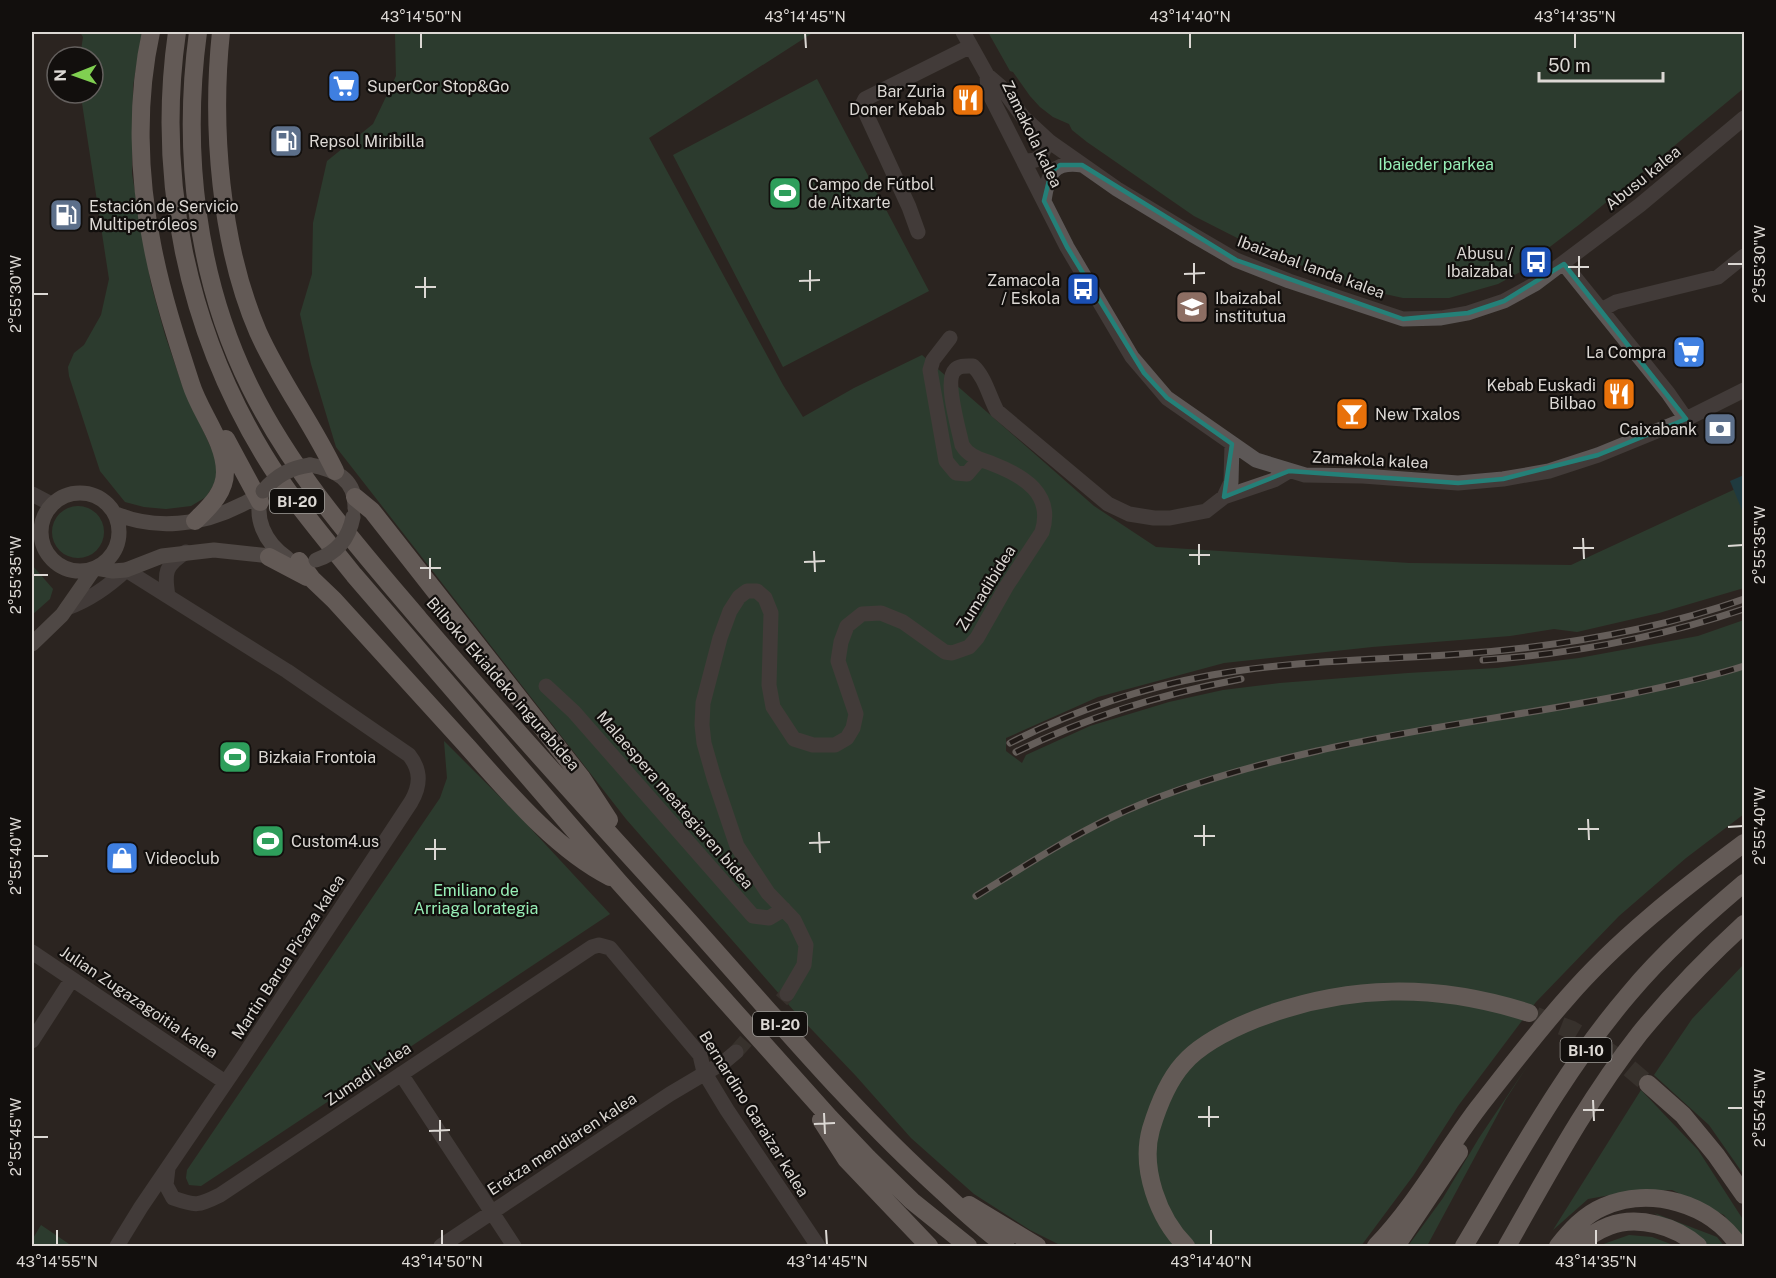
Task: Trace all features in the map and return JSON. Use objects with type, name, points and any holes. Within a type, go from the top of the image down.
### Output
[{"type":"highway","points":[[151,32],[142,96],[142,177],[152,243],[165,301],[192,386],[223,458],[225,472],[224,484],[220,493],[195,521]]},
{"type":"highway","name":"BI-20","points":[[177,32],[172,70],[170,133],[178,224],[197,308],[213,353],[231,397],[265,456],[309,519],[423,656],[618,881],[881,1172],[919,1207],[968,1246]]},
{"type":"highway","name":"Bilboko Ekialdeko ingurabidea","points":[[198,32],[191,114],[192,152],[199,221],[217,302],[250,387],[283,445],[326,506],[370,562],[796,1042],[887,1140],[1006,1246]]},
{"type":"highway","points":[[221,32],[217,68],[218,149],[238,278],[258,332],[285,386],[335,471]]},
{"type":"highway","points":[[184,357],[260,496]]},
{"type":"highway","points":[[355,497],[372,511],[581,777],[638,865]]},
{"type":"highway","points":[[292,559],[312,579]]},
{"type":"highway","points":[[292,559],[334,600],[503,786],[550,833],[590,867],[618,881]]},
{"type":"highway","points":[[1376,1246],[1405,1212],[1465,1125],[1568,997],[1620,944],[1684,888],[1744,843]]},
{"type":"highway","name":"BI-10","points":[[1464,1246],[1558,1090],[1602,1028],[1629,993],[1667,953],[1744,883]]},
{"type":"highway","name":"BI-10","points":[[1507,1246],[1572,1132],[1609,1076],[1672,996],[1714,951],[1744,924]]},
{"type":"highway","points":[[1186,1246],[1162,1214],[1147,1162],[1152,1126],[1157,1109],[1170,1083],[1184,1063],[1208,1044],[1236,1027],[1309,1002],[1360,993],[1436,992],[1497,1002],[1528,1013]]},
{"type":"highway","points":[[1396,1246],[1447,1172],[1517,1058]]},
{"type":"highway","points":[[1521,1246],[1609,1076]]},
{"type":"highway","points":[[797,1080],[846,1159],[929,1246]]},
{"type":"highway","points":[[1648,1084],[1683,1115],[1716,1155],[1744,1195]]},
{"type":"highway","points":[[927,1178],[1037,1246]]},
{"type":"highway","points":[[1558,1246],[1577,1224],[1602,1207],[1640,1198],[1677,1202],[1697,1209],[1718,1223],[1739,1246]]},
{"type":"highway","points":[[1577,1246],[1590,1235],[1610,1225],[1633,1223],[1655,1224],[1674,1230],[1698,1246]]},
{"type":"main road","points":[[95,568],[112,571],[126,570],[162,556],[214,550],[292,559],[326,557],[340,545],[351,527],[355,497],[343,478],[335,471],[310,465],[283,473],[272,480],[260,496],[218,515],[195,521],[149,523],[114,513]]},
{"type":"main road","points":[[88,493],[105,502],[114,513],[119,525],[119,539],[114,551],[105,562],[95,568],[82,572],[69,570],[58,565],[48,556],[42,545],[37,518],[51,504],[69,494],[88,493]]},
{"type":"main road","points":[[260,496],[261,525],[265,535],[271,545],[292,559]]},
{"type":"main road","points":[[32,644],[62,615],[95,568]]},
{"type":"street","name":"Zamakola kalea","points":[[963,32],[987,75],[988,91],[1067,246],[1132,357],[1167,398],[1256,460],[1305,475],[1363,476],[1458,483],[1503,479],[1549,471],[1578,461],[1686,419],[1744,390]]},
{"type":"street","points":[[918,232],[909,207],[862,105],[865,99],[970,46]]},
{"type":"street","name":"Ibaizabal landa kalea","points":[[987,75],[1001,87],[1023,117],[1046,139],[1142,205],[1236,260],[1289,281],[1403,319],[1441,318],[1468,313],[1504,301],[1535,284],[1564,264]]},
{"type":"street","name":"Abusu kalea","points":[[1564,264],[1640,205],[1744,118]]},
{"type":"street","points":[[1023,160],[1031,162],[1038,159],[1045,151],[1046,139]]},
{"type":"street","points":[[1044,201],[1051,172],[1060,165],[1082,165]]},
{"type":"street","points":[[1601,310],[1616,302],[1718,277],[1744,256]]},
{"type":"street","points":[[1564,264],[1668,393],[1686,419]]},
{"type":"street","points":[[950,338],[933,360],[930,370],[946,461],[956,473],[967,474],[979,460]]},
{"type":"street","name":"Zumadibidea","points":[[787,994],[804,965],[806,945],[794,920],[768,893],[737,846],[704,743],[703,703],[720,638],[730,610],[739,597],[747,591],[757,591],[769,604],[771,626],[769,685],[773,707],[794,739],[813,745],[835,745],[847,738],[853,728],[856,714],[837,661],[840,642],[848,626],[862,614],[881,613],[903,622],[945,652],[952,653],[969,647],[977,638],[1006,587],[1042,532],[1046,521],[1045,506],[1039,494],[1030,485],[1011,473],[966,452],[962,445],[950,389],[950,378],[954,370],[961,366],[973,366],[980,372],[997,411],[1108,504],[1128,514],[1170,518],[1206,511],[1224,497],[1274,480],[1289,471]]},
{"type":"street","points":[[1224,497],[1231,482],[1232,444]]},
{"type":"street","points":[[32,494],[51,504]]},
{"type":"street","points":[[168,596],[165,583],[166,568],[186,552]]},
{"type":"street","points":[[67,608],[79,604],[113,582],[126,570]]},
{"type":"street","name":"Martin Barua Picaza kalea","points":[[117,1246],[168,1165],[411,802],[415,795],[419,775],[416,764],[409,755],[287,671],[126,570]]},
{"type":"street","name":"Malaespera meategiaren bidea","points":[[546,686],[574,712],[753,916],[769,918],[784,909]]},
{"type":"street","name":"Zumadi kalea","points":[[172,1198],[201,1204],[220,1195],[592,947],[599,945],[610,948]]},
{"type":"street","name":"Bernardino Garaizar kalea","points":[[610,948],[700,1055],[704,1072],[818,1246]]},
{"type":"street","name":"Julian Zugazagoitia kalea","points":[[32,952],[225,1082]]},
{"type":"street","points":[[32,1041],[72,979]]},
{"type":"street","points":[[704,1072],[724,1062],[735,1052]]},
{"type":"street","name":"Eretza mendiaren kalea","points":[[441,1246],[704,1072]]},
{"type":"street","points":[[401,1074],[514,1246]]},
{"type":"street","points":[[141,1207],[162,1198],[172,1198],[166,1185],[168,1165]]},
{"type":"highlighted area","points":[[1060,165],[1082,165],[1236,260],[1403,319],[1468,313],[1504,301],[1564,264],[1686,419],[1598,455],[1503,479],[1458,483],[1289,471],[1224,497],[1232,444],[1167,398],[1144,373],[1067,247],[1044,201],[1051,172]]},
{"type":"green space","points":[[80,32],[142,32],[133,86],[132,174],[151,284],[181,382],[218,463],[218,478],[206,497],[191,506],[166,509],[125,502],[100,471],[69,376],[68,367],[74,353],[84,345],[101,315],[109,279],[82,105],[105,105],[105,45],[82,45],[83,37]]},
{"type":"green space","points":[[395,32],[814,32],[649,138],[783,385],[803,417],[854,388],[922,355],[1094,506],[1156,547],[1409,563],[1571,565],[1744,485],[1744,588],[1659,613],[1577,632],[1554,629],[1510,636],[1372,647],[1224,663],[1098,697],[1006,738],[1006,751],[1022,763],[1026,755],[1090,726],[1169,702],[1223,690],[1280,683],[1497,668],[1579,658],[1698,636],[1744,620],[1744,814],[1686,858],[1619,916],[1536,1002],[1458,1106],[1413,1176],[1361,1246],[1062,1246],[1030,1230],[974,1194],[911,1138],[795,1012],[626,819],[336,447],[311,364],[300,314],[312,274],[313,223],[327,161],[373,124],[396,76]]},
{"type":"green space","name":"Ibaieder parkea","points":[[988,32],[1744,32],[1744,88],[1580,224],[1547,249],[1537,253],[1520,272],[1498,284],[1449,298],[1403,298],[1300,265],[1249,244],[1194,216],[1087,142],[1072,130],[1069,124],[1053,117],[1040,107],[1010,71]]},
{"type":"green space","name":"Campo de Fútbol de Aitxarte","points":[[817,79],[929,291],[783,367],[673,155]]},
{"type":"green space","points":[[73,506],[83,506],[97,513],[104,532],[97,551],[83,558],[73,558],[63,554],[56,547],[52,537],[52,527],[56,517],[63,510]]},
{"type":"green space","points":[[32,565],[53,589],[50,599],[32,615]]},
{"type":"green space","name":"Emiliano de Arriaga lorategia","points":[[444,741],[520,817],[610,914],[201,1186],[189,1185],[186,1178],[187,1170],[440,798],[447,778]]},
{"type":"green space","points":[[1744,964],[1744,1175],[1709,1125],[1654,1075],[1692,1019]]},
{"type":"green space","points":[[1528,1065],[1506,1099],[1427,1246],[1408,1246],[1443,1198],[1479,1138]]},
{"type":"green space","points":[[1641,1090],[1698,1150],[1744,1221],[1744,1239],[1724,1215],[1672,1190],[1627,1192],[1588,1199],[1553,1230]]},
{"type":"green space","points":[[1654,1213],[1717,1237],[1724,1246],[1710,1246]]},
{"type":"green space","points":[[41,1225],[72,1246],[32,1246],[32,1240]]},
{"type":"green space","points":[[1629,1235],[1652,1237],[1676,1246],[1598,1246]]},
{"type":"water","points":[[1744,475],[1744,515],[1730,481]]},
{"type":"tunnel","points":[[736,1052],[787,994]]},
{"type":"tunnel","points":[[1536,1016],[1572,1030],[1611,1053],[1648,1084]]},
{"type":"railway","points":[[1010,743],[1084,710],[1186,680],[1274,666],[1460,654],[1568,642],[1640,629],[1744,599]]},
{"type":"railway","points":[[1483,660],[1616,643],[1680,628],[1744,609]]},
{"type":"railway","points":[[976,896],[1110,818],[1212,779],[1317,751],[1630,694],[1744,666]]},
{"type":"railway","points":[[1016,752],[1098,717],[1154,699],[1241,679]]},
{"type":"place","name":"SuperCor Stop&Go","points":[[344,86]]},
{"type":"place","name":"Bar Zuria Doner Kebab","points":[[968,100]]},
{"type":"place","name":"Repsol Miribilla","points":[[286,141]]},
{"type":"place","name":"Campo de Fútbol de Aitxarte","points":[[785,193]]},
{"type":"place","name":"Estación de Servicio Multipetróleos","points":[[66,215]]},
{"type":"place","name":"Abusu / Ibaizabal","points":[[1536,262]]},
{"type":"place","name":"Zamacola / Eskola","points":[[1083,289]]},
{"type":"place","name":"Ibaizabal institutua","points":[[1192,307]]},
{"type":"place","name":"La Compra","points":[[1689,352]]},
{"type":"place","name":"Kebab Euskadi Bilbao","points":[[1619,394]]},
{"type":"place","name":"New Txalos","points":[[1352,414]]},
{"type":"place","name":"Caixabank","points":[[1720,429]]},
{"type":"place","name":"Bizkaia Frontoia","points":[[235,757]]},
{"type":"place","name":"Custom4.us","points":[[268,841]]},
{"type":"place","name":"Videoclub","points":[[122,858]]}]
